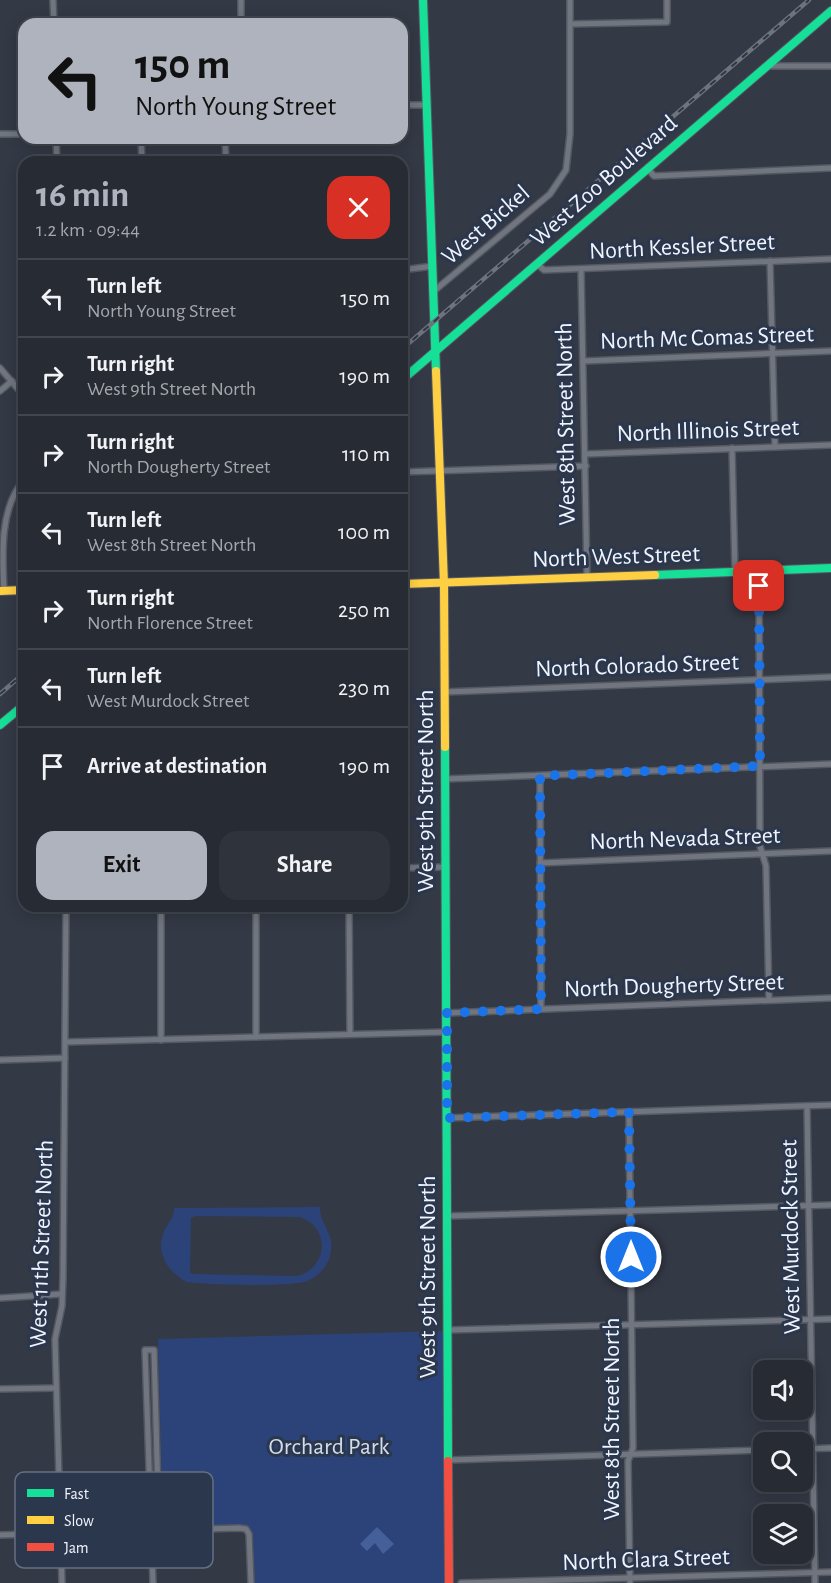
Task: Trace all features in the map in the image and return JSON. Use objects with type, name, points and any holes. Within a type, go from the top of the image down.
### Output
[{"type":"street","points":[[53,0],[54,18]]},
{"type":"street","points":[[241,0],[241,18]]},
{"type":"street","name":"West 9th Street North","points":[[423,0],[444,584],[449,1583]]},
{"type":"street","points":[[570,0],[570,24],[667,22],[667,0]]},
{"type":"street","name":"West Zoo Boulevard","points":[[408,375],[831,11]]},
{"type":"street","name":"West Bickel","points":[[434,291],[559,184],[566,170],[569,155],[570,24]]},
{"type":"street","points":[[767,66],[831,66]]},
{"type":"street","points":[[408,105],[427,105]]},
{"type":"street","points":[[0,134],[18,134]]},
{"type":"street","points":[[648,169],[654,176],[831,168]]},
{"type":"street","name":"North Kessler Street","points":[[537,264],[544,270],[831,259]]},
{"type":"street","points":[[770,261],[775,447]]},
{"type":"street","points":[[408,269],[433,266]]},
{"type":"street","name":"West 8th Street North","points":[[581,269],[587,578]]},
{"type":"street","name":"North Mc Comas Street","points":[[584,361],[831,351]]},
{"type":"street","points":[[0,368],[18,388]]},
{"type":"street","points":[[0,391],[12,381]]},
{"type":"street","name":"North Illinois Street","points":[[586,454],[831,445]]},
{"type":"street","points":[[732,448],[735,572]]},
{"type":"street","name":"North Illinois Street","points":[[408,472],[586,466]]},
{"type":"street","points":[[18,487],[9,497],[3,513],[2,591],[18,590]]},
{"type":"street","name":"North West Street","points":[[408,584],[831,568]]},
{"type":"street","points":[[759,571],[760,846],[766,866],[769,1000]]},
{"type":"street","name":"North Colorado Street","points":[[445,692],[831,676]]},
{"type":"street","points":[[0,725],[18,710]]},
{"type":"street","points":[[445,779],[831,764]]},
{"type":"street","points":[[540,776],[541,1009]]},
{"type":"street","name":"North Nevada Street","points":[[540,863],[831,851]]},
{"type":"street","points":[[408,868],[446,867]]},
{"type":"street","name":"West 11th Street North","points":[[59,1472],[55,1339],[63,1294],[66,912]]},
{"type":"street","points":[[161,912],[162,1040]]},
{"type":"street","points":[[256,912],[256,1037]]},
{"type":"street","points":[[349,912],[350,1034]]},
{"type":"street","name":"North Dougherty Street","points":[[447,1013],[831,998]]},
{"type":"street","points":[[65,1042],[447,1032]]},
{"type":"street","points":[[0,1060],[65,1058]]},
{"type":"street","points":[[447,1118],[831,1105]]},
{"type":"street","name":"West Murdock Street","points":[[807,1106],[812,1432]]},
{"type":"street","name":"West 8th Street North","points":[[629,1112],[633,1448],[628,1461],[630,1581]]},
{"type":"street","points":[[448,1216],[831,1205]]},
{"type":"street","points":[[0,1298],[63,1294]]},
{"type":"street","points":[[448,1330],[831,1319]]},
{"type":"street","points":[[148,1472],[144,1350],[154,1350],[157,1472]]},
{"type":"street","points":[[0,1389],[56,1388]]},
{"type":"street","points":[[813,1449],[831,1448]]},
{"type":"street","points":[[449,1460],[753,1450]]},
{"type":"street","name":"West Murdock Street","points":[[813,1490],[815,1583]]},
{"type":"street","points":[[213,1529],[246,1529],[249,1534],[251,1583]]},
{"type":"street","points":[[0,1535],[15,1535]]},
{"type":"street","name":"West 11th Street North","points":[[62,1568],[62,1583]]},
{"type":"street","points":[[152,1568],[153,1583]]},
{"type":"street","name":"North Clara Street","points":[[461,1583],[630,1581],[831,1572]]},
{"type":"green space","points":[[320,1207],[320,1213],[330,1238],[329,1260],[316,1276],[299,1283],[248,1285],[187,1282],[170,1268],[161,1249],[163,1234],[172,1219],[174,1208]],"holes":[[[195,1216],[300,1217],[310,1222],[317,1229],[321,1238],[320,1256],[308,1272],[297,1276],[190,1273],[191,1218]]]},
{"type":"green space","name":"Orchard Park","points":[[443,1331],[445,1583],[255,1583],[253,1534],[247,1526],[213,1526],[213,1472],[162,1472],[158,1339]]},
{"type":"shaded area","points":[[377,1527],[394,1544],[383,1554],[375,1543],[367,1551],[360,1544]]},
{"type":"railway","points":[[408,344],[809,0]]},
{"type":"railway","points":[[0,694],[18,678]]},
{"type":"traffic: fast","points":[[423,0],[436,371]]},
{"type":"traffic: fast","points":[[408,375],[831,11]]},
{"type":"traffic: fast","points":[[655,575],[831,568]]},
{"type":"traffic: fast","points":[[0,725],[18,710]]},
{"type":"traffic: fast","points":[[445,747],[448,1461]]},
{"type":"traffic: slow","points":[[436,371],[444,584],[445,747]]},
{"type":"traffic: slow","points":[[408,584],[655,575]]},
{"type":"traffic: slow","points":[[0,591],[18,590]]},
{"type":"traffic: jam","points":[[448,1461],[449,1583]]},
{"type":"route","points":[[631,1257],[629,1112],[447,1118],[447,1013],[541,1009],[540,776],[760,766],[759,586]]}]
